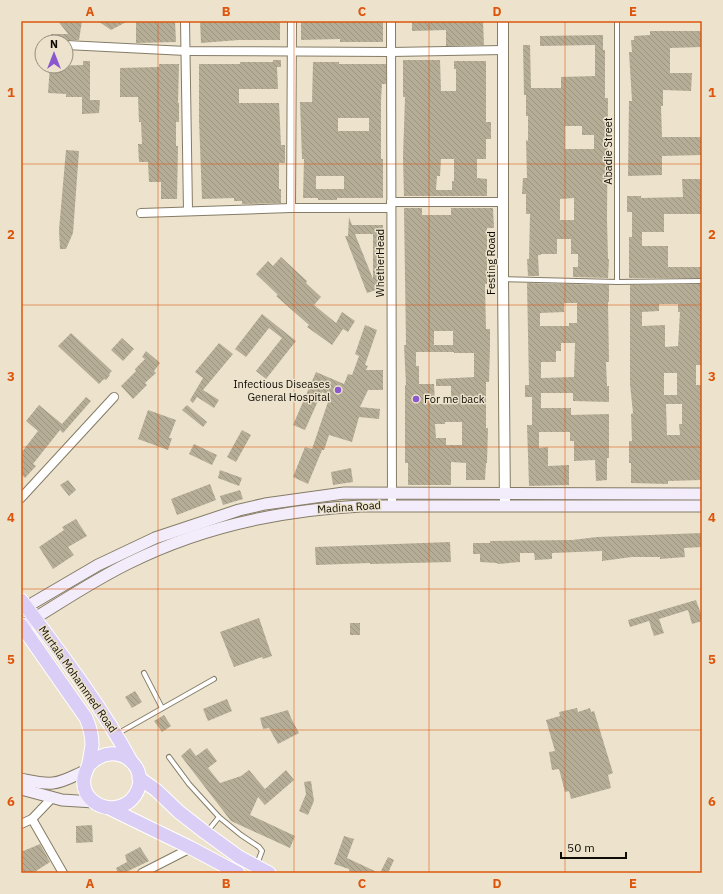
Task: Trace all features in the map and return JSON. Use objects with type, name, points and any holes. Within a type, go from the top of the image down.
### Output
[{"type":"highway","name":"Murtala Mohammed Road","points":[[23,606],[35,618],[117,734],[131,760]]},
{"type":"highway","name":"Murtala Mohammed Road","points":[[22,625],[86,718],[92,736],[92,747],[87,768]]},
{"type":"highway","points":[[109,808],[119,807],[128,803],[139,787],[139,778],[136,768],[131,760],[123,755],[114,753],[104,754],[96,758],[87,768],[84,779],[84,788],[88,796],[94,802],[191,848],[238,873]]},
{"type":"highway","points":[[139,778],[156,790],[179,812],[206,833],[239,857],[269,873]]},
{"type":"main road","name":"Madina Road","points":[[23,606],[98,565],[143,543],[182,528],[239,510],[264,504],[344,493],[391,493],[505,494],[702,506]]},
{"type":"main road","name":"Madina Road","points":[[22,625],[104,576],[129,563],[172,544],[241,522],[334,507],[392,505],[505,506],[702,494]]},
{"type":"main road","points":[[21,779],[41,783],[54,783],[87,768]]},
{"type":"main road","points":[[21,789],[77,802],[94,802]]},
{"type":"street","points":[[185,21],[188,211]]},
{"type":"street","points":[[291,208],[292,21]]},
{"type":"street","name":"WhetherHead","points":[[391,21],[392,505]]},
{"type":"street","name":"Festing Road","points":[[503,21],[505,506]]},
{"type":"street","points":[[74,45],[186,51],[391,52],[503,50]]},
{"type":"street","points":[[142,213],[504,202]]},
{"type":"street","points":[[21,498],[114,397]]},
{"type":"street","points":[[21,824],[32,819],[53,797]]},
{"type":"street","points":[[32,819],[63,873]]},
{"type":"street","points":[[142,873],[191,848]]},
{"type":"lane","name":"Abadie Street","points":[[617,21],[617,282]]},
{"type":"lane","points":[[503,279],[617,282],[702,281]]},
{"type":"lane","points":[[144,673],[162,708]]},
{"type":"lane","points":[[117,734],[214,678]]},
{"type":"lane","points":[[168,757],[189,784],[219,817],[241,836],[259,847],[262,851],[256,866]]},
{"type":"lane","points":[[206,833],[219,817]]},
{"type":"building","points":[[58,21],[82,21],[79,40],[74,40],[74,34],[68,34]]},
{"type":"building","points":[[98,21],[128,21],[111,30]]},
{"type":"building","points":[[136,21],[175,21],[176,42],[136,43]]},
{"type":"building","points":[[200,21],[280,22],[280,40],[239,40],[201,43]]},
{"type":"building","points":[[383,21],[383,42],[340,42],[340,39],[301,40],[301,22]]},
{"type":"building","points":[[412,21],[483,21],[484,45],[446,46],[446,30],[412,31]]},
{"type":"building","points":[[650,31],[702,31],[702,47],[670,48],[670,73],[692,73],[691,91],[663,90],[663,106],[661,106],[662,137],[702,137],[702,155],[662,156],[662,175],[628,176],[629,101],[632,101],[629,52],[632,52],[631,40],[634,40],[634,36],[650,35]]},
{"type":"building","points":[[603,35],[603,50],[605,50],[605,98],[608,98],[608,278],[573,277],[573,267],[578,267],[578,254],[571,254],[571,239],[557,239],[557,254],[538,255],[539,276],[528,276],[527,259],[529,259],[530,214],[526,214],[526,194],[522,194],[523,178],[527,178],[526,140],[528,141],[528,116],[526,116],[526,95],[524,95],[523,45],[530,45],[531,88],[561,88],[561,77],[595,76],[595,45],[540,46],[540,36]],"holes":[[[565,126],[582,126],[582,135],[594,135],[594,149],[565,149]],[[574,198],[574,220],[560,220],[560,199]]]},
{"type":"building","points":[[273,60],[281,60],[281,67],[277,67],[278,89],[239,89],[239,103],[279,103],[281,145],[285,145],[285,163],[279,163],[279,189],[281,189],[281,203],[242,204],[242,201],[234,201],[234,198],[202,199],[199,120],[199,64],[240,64],[240,62],[273,62]]},
{"type":"building","points":[[403,60],[440,60],[441,91],[456,91],[456,69],[454,69],[454,61],[486,61],[486,122],[491,122],[491,139],[486,139],[486,159],[477,159],[477,178],[487,179],[487,196],[404,196],[403,157],[405,97],[403,97]],"holes":[[[441,159],[454,159],[454,181],[452,181],[452,190],[436,190],[437,176],[440,176]]]},
{"type":"building","points":[[83,61],[90,61],[90,100],[100,100],[99,113],[82,114],[82,97],[66,97],[66,94],[48,93],[49,74],[74,74],[74,65],[83,65]]},
{"type":"building","points":[[313,62],[339,62],[339,64],[386,64],[386,84],[382,84],[381,101],[383,198],[337,198],[337,200],[318,200],[318,198],[303,198],[304,159],[302,159],[300,102],[312,102]],"holes":[[[338,118],[369,118],[369,131],[338,131]],[[316,176],[344,176],[344,189],[316,189]]]},
{"type":"building","points":[[159,64],[179,64],[179,122],[176,122],[176,146],[178,146],[177,199],[161,199],[161,182],[149,182],[148,162],[139,162],[138,144],[142,144],[138,97],[120,97],[120,68],[159,67]]},
{"type":"building","points":[[66,150],[79,151],[73,233],[66,249],[60,249],[59,230]]},
{"type":"building","points":[[682,179],[702,179],[702,214],[664,214],[664,232],[642,232],[642,246],[668,246],[668,267],[702,267],[702,278],[629,278],[629,237],[632,237],[632,212],[627,212],[627,196],[641,196],[641,198],[683,197]]},
{"type":"building","points":[[404,208],[422,208],[422,215],[451,215],[451,208],[493,208],[494,228],[487,228],[487,284],[485,284],[486,329],[490,329],[490,346],[489,382],[486,382],[486,428],[488,428],[485,480],[466,480],[466,463],[451,462],[451,485],[408,485],[408,463],[405,463],[406,385],[404,345],[406,345]],"holes":[[[434,331],[453,331],[453,345],[434,345]],[[416,352],[474,353],[474,377],[436,379],[436,386],[451,386],[451,404],[435,404],[434,384],[419,384],[419,366],[416,366]],[[445,422],[462,422],[462,445],[446,445],[446,438],[436,438],[435,424],[445,424]]]},
{"type":"building","points":[[349,217],[352,225],[383,225],[382,262],[384,262],[385,287],[367,293],[345,236],[348,236]],"holes":[[[355,234],[373,234],[373,279]]]},
{"type":"building","points":[[281,257],[307,281],[306,283],[321,297],[314,305],[336,323],[342,312],[355,321],[348,332],[343,329],[332,345],[307,327],[309,325],[276,296],[278,295],[256,274],[268,261],[273,266]]},
{"type":"building","points":[[527,283],[609,285],[609,362],[606,362],[609,402],[573,401],[573,393],[541,393],[541,408],[571,408],[571,415],[609,414],[609,458],[607,458],[607,480],[596,481],[595,460],[574,461],[574,441],[570,441],[570,432],[539,432],[539,448],[548,447],[548,466],[569,465],[569,485],[529,486],[527,425],[532,425],[532,397],[525,397],[525,385],[529,385]],"holes":[[[564,303],[577,303],[577,323],[569,323],[569,326],[540,326],[540,313],[564,312]],[[561,343],[575,343],[574,377],[541,378],[541,362],[556,362],[556,351],[561,351]]]},
{"type":"building","points":[[702,284],[702,365],[696,365],[696,385],[702,385],[702,480],[668,481],[668,484],[631,483],[629,441],[632,441],[631,414],[633,413],[630,384],[630,285]],"holes":[[[659,304],[678,304],[678,312],[680,312],[678,346],[665,347],[665,325],[642,326],[642,312],[659,311]],[[664,373],[677,373],[677,395],[664,395]],[[666,404],[682,404],[682,424],[679,424],[680,435],[667,435]]]},
{"type":"building","points":[[262,314],[296,341],[266,379],[256,371],[282,338],[269,328],[246,357],[235,349]]},
{"type":"building","points":[[365,325],[377,330],[365,365],[368,366],[366,370],[383,370],[383,390],[368,390],[360,407],[380,409],[379,419],[359,417],[352,442],[329,435],[324,450],[322,450],[308,484],[293,477],[305,447],[312,449],[330,396],[322,392],[305,430],[293,425],[316,372],[344,384],[348,374],[352,375],[359,356],[355,354]]},
{"type":"building","points":[[71,333],[112,371],[106,380],[104,379],[99,384],[58,346]]},
{"type":"building","points":[[122,338],[134,349],[123,361],[111,350]]},
{"type":"building","points":[[219,343],[233,354],[203,390],[219,400],[214,408],[197,397],[193,403],[190,400],[203,378],[195,372]]},
{"type":"building","points":[[146,351],[160,363],[154,371],[156,373],[145,383],[147,385],[133,399],[121,386],[136,371],[135,369],[145,359],[142,357]]},
{"type":"building","points":[[86,397],[91,401],[63,433],[60,430],[33,464],[36,466],[25,478],[21,474],[21,453],[38,431],[26,421],[39,405],[62,424]]},
{"type":"building","points":[[187,405],[207,422],[203,427],[182,410]]},
{"type":"building","points":[[148,410],[176,420],[169,438],[172,438],[168,450],[138,439]]},
{"type":"building","points":[[242,430],[251,435],[236,462],[227,457]]},
{"type":"building","points":[[194,444],[217,455],[212,465],[189,454]]},
{"type":"building","points":[[351,468],[353,482],[333,485],[331,472]]},
{"type":"building","points":[[220,470],[242,478],[239,486],[218,478]]},
{"type":"building","points":[[68,480],[76,490],[69,496],[60,485]]},
{"type":"building","points":[[210,484],[216,500],[177,515],[171,499]]},
{"type":"building","points":[[240,490],[243,499],[223,505],[220,496]]},
{"type":"building","points":[[76,519],[87,536],[68,547],[74,555],[53,569],[39,547],[64,530],[62,527]]},
{"type":"building","points":[[702,533],[702,547],[684,548],[685,557],[660,559],[660,557],[632,557],[602,561],[602,551],[552,553],[552,559],[535,560],[534,553],[520,553],[520,562],[498,564],[480,562],[480,554],[473,554],[473,543],[490,543],[490,541],[572,540],[597,537]]},
{"type":"building","points":[[450,542],[451,562],[316,565],[315,547]]},
{"type":"building","points":[[696,600],[702,614],[702,621],[692,624],[688,610],[659,619],[664,633],[654,636],[649,621],[630,627],[628,620]]},
{"type":"building","points":[[259,618],[272,656],[263,659],[262,657],[234,667],[220,632]]},
{"type":"building","points":[[350,623],[360,623],[360,635],[350,635]]},
{"type":"building","points":[[135,691],[142,702],[132,708],[125,697]]},
{"type":"building","points":[[227,699],[232,711],[208,721],[203,709]]},
{"type":"building","points":[[577,708],[578,712],[590,708],[591,712],[594,711],[613,773],[608,775],[611,788],[571,799],[569,791],[565,792],[559,769],[552,770],[549,752],[555,751],[546,720],[560,716],[559,712]]},
{"type":"building","points":[[288,710],[299,733],[278,744],[269,728],[263,729],[260,718]]},
{"type":"building","points":[[164,715],[171,726],[162,732],[154,721]]},
{"type":"building","points":[[190,748],[196,756],[207,748],[217,761],[208,768],[220,783],[241,776],[249,770],[265,789],[286,770],[294,780],[265,805],[258,797],[250,815],[295,836],[290,848],[231,821],[181,756]]},
{"type":"building","points":[[311,781],[314,801],[308,815],[299,811],[306,794],[304,782]]},
{"type":"building","points":[[92,825],[93,842],[76,843],[76,826]]},
{"type":"building","points":[[344,836],[354,839],[347,858],[379,873],[354,873],[349,871],[349,869],[334,864]]},
{"type":"building","points":[[40,844],[50,862],[33,873],[21,873],[21,852]]},
{"type":"building","points":[[140,847],[149,861],[124,873],[118,873],[116,868],[127,862],[125,855]]},
{"type":"building","points":[[388,857],[394,860],[388,873],[380,873]]},
{"type":"place","name":"Infectious Diseases General Hospital","points":[[338,390]]},
{"type":"place","name":"For me back","points":[[416,399]]}]
